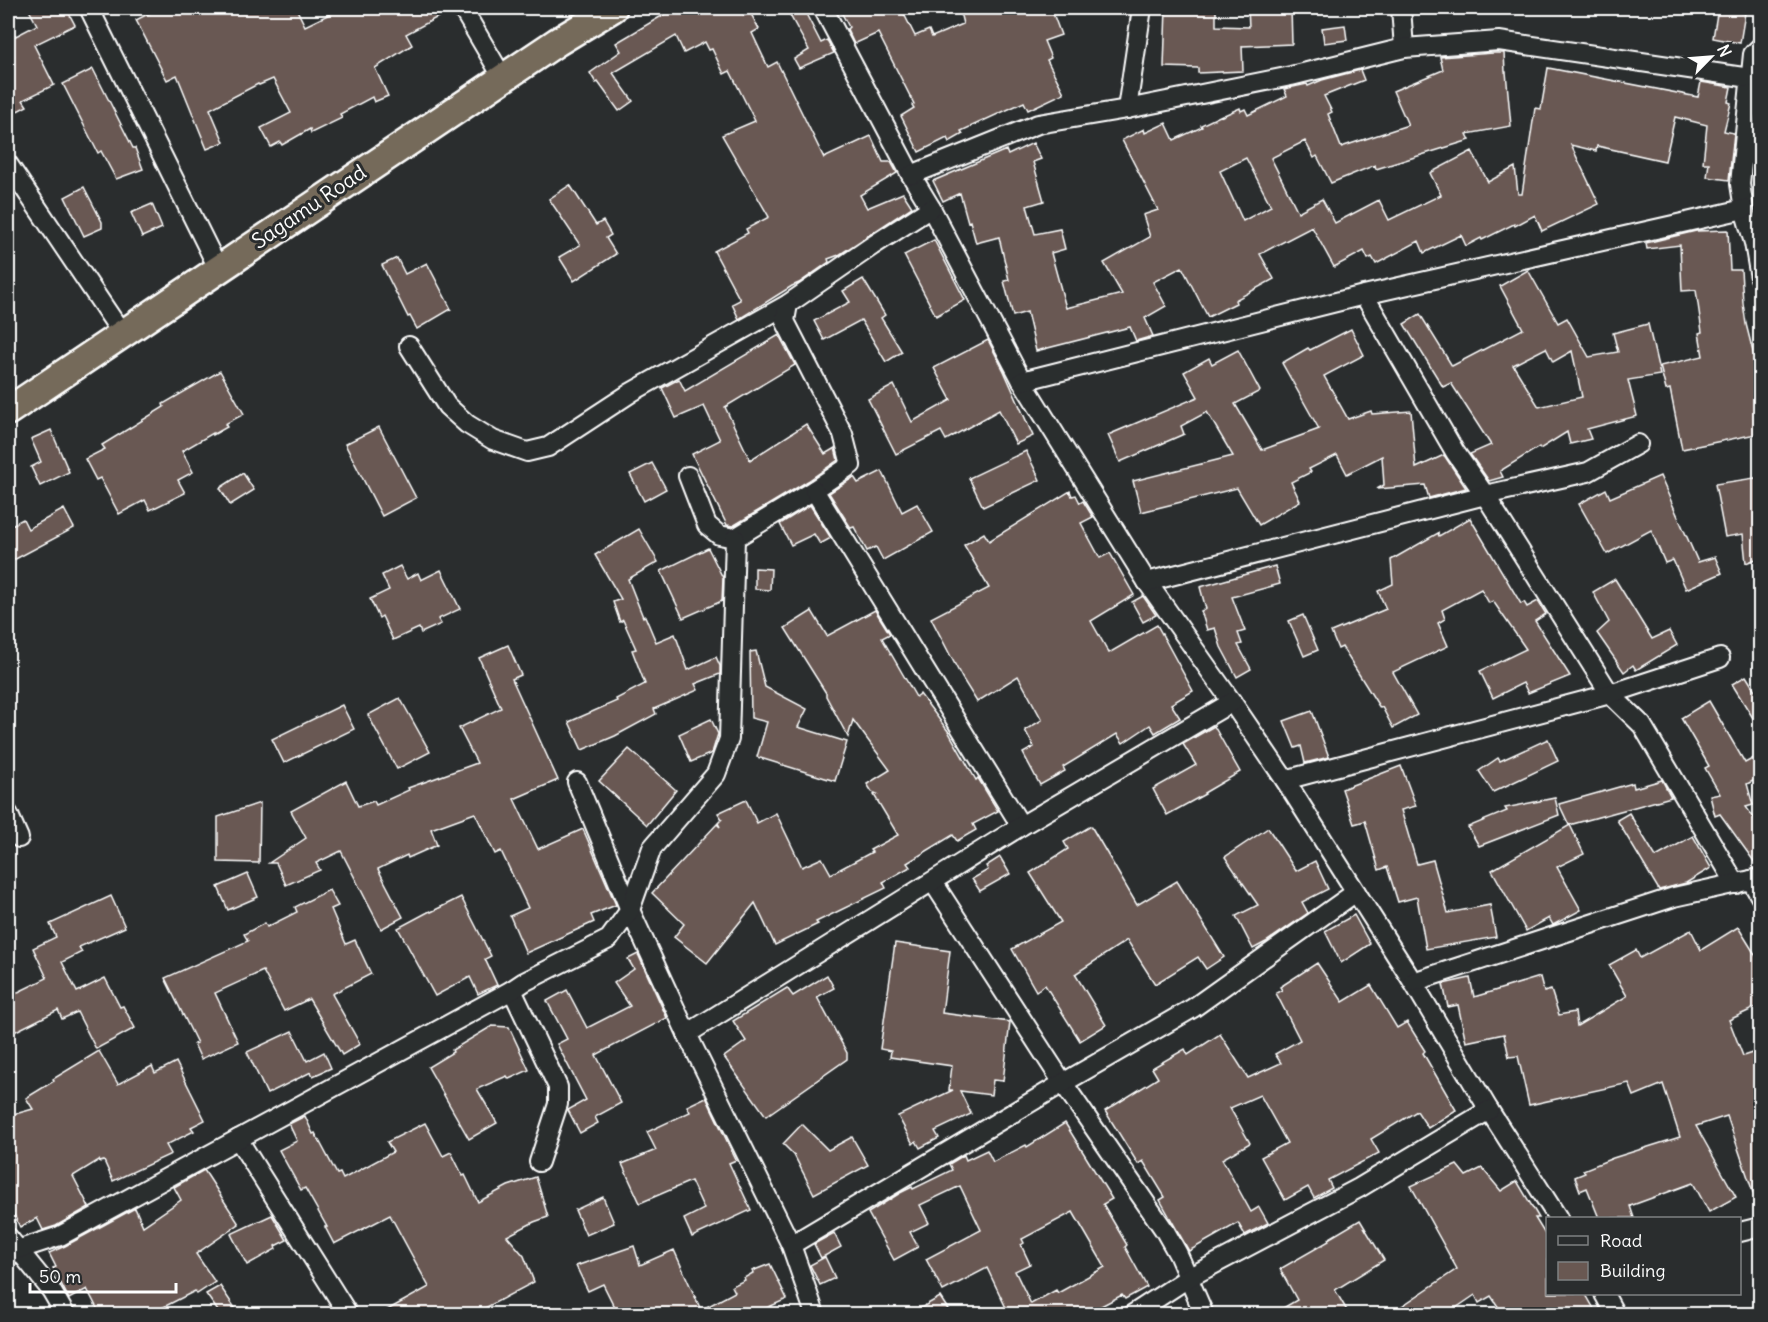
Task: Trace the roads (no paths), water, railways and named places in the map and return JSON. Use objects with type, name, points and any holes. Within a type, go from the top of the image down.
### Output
[{"type":"highway","name":"Sagamu Road","points":[[8,411],[557,42],[613,8]]},
{"type":"street","points":[[89,8],[218,268]]},
{"type":"street","points":[[462,8],[503,78]]},
{"type":"street","points":[[823,8],[1022,381],[1147,582],[1285,780],[1557,1217]]},
{"type":"street","points":[[1127,109],[1142,8]]},
{"type":"street","points":[[1401,8],[1404,48]]},
{"type":"street","points":[[911,175],[1038,124],[1127,109],[1291,75],[1404,48],[1499,41],[1750,78]]},
{"type":"street","points":[[1761,47],[1753,54],[1740,184],[1761,278]]},
{"type":"street","points":[[8,164],[123,334]]},
{"type":"street","points":[[409,346],[447,406],[467,424],[493,440],[527,452],[548,447],[632,392],[788,304],[930,208]]},
{"type":"street","points":[[1022,381],[1364,295],[1744,209]]},
{"type":"street","points":[[1364,295],[1455,452],[1485,495],[1610,694],[1642,725],[1752,884],[1674,897],[1413,982]]},
{"type":"street","points":[[688,476],[707,525],[719,535],[735,538],[814,490],[850,465],[843,434],[785,321],[788,304]]},
{"type":"street","points":[[1147,582],[1485,495],[1588,471],[1638,444]]},
{"type":"street","points":[[814,490],[1021,826]]},
{"type":"street","points":[[12,1244],[60,1236],[524,982],[609,939],[630,910],[652,848],[716,774],[729,739],[735,538]]},
{"type":"street","points":[[1285,780],[1610,694],[1720,658]]},
{"type":"street","points":[[687,1034],[1021,826],[1232,702]]},
{"type":"street","points":[[577,782],[630,910],[687,1034],[791,1245],[815,1314]]},
{"type":"street","points":[[8,813],[19,838]]},
{"type":"street","points":[[933,882],[1064,1083],[1165,1231],[1178,1254],[1204,1314]]},
{"type":"street","points":[[791,1245],[1193,1008],[1356,892]]},
{"type":"street","points":[[512,990],[558,1087],[558,1104],[539,1162]]},
{"type":"street","points":[[1133,1314],[1188,1278],[1359,1188],[1489,1110]]},
{"type":"street","points":[[238,1138],[348,1314]]},
{"type":"street","points":[[1741,1232],[1761,1227]]},
{"type":"street","points":[[12,1244],[51,1290],[64,1314]]},
{"type":"street","points":[[1605,1295],[1615,1314]]}]
